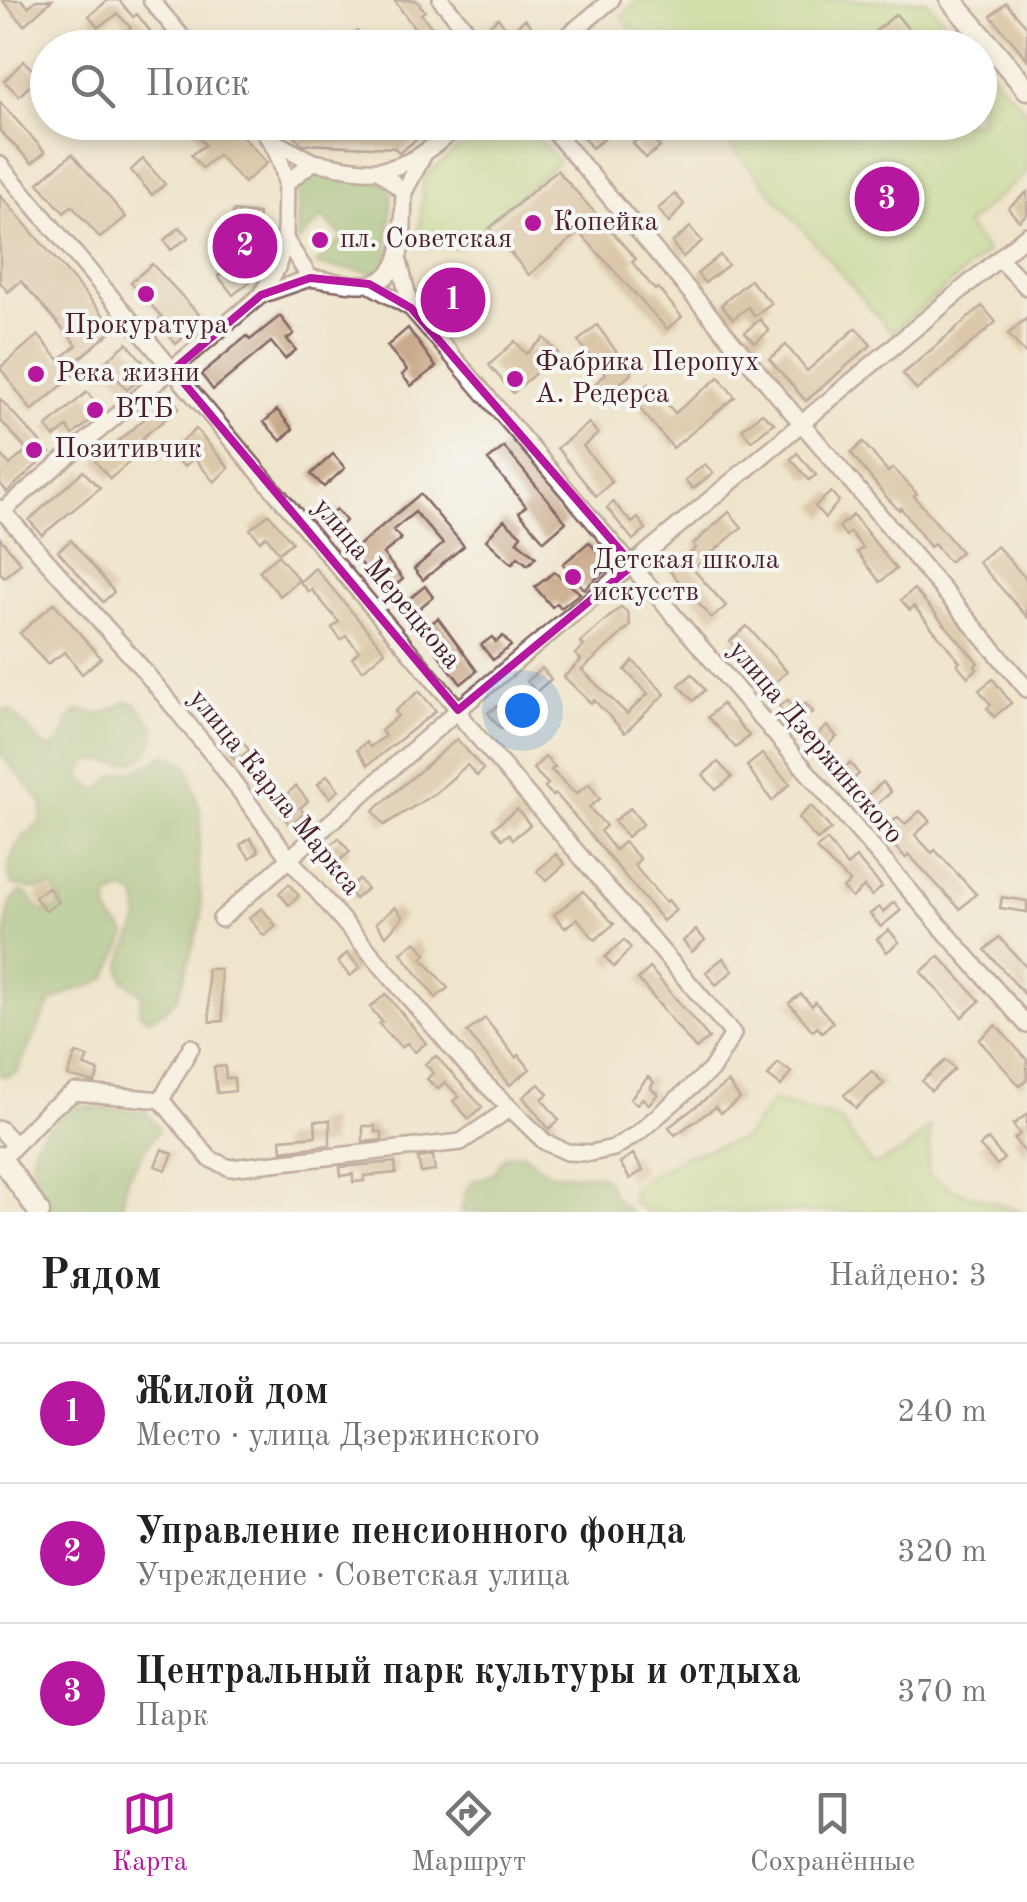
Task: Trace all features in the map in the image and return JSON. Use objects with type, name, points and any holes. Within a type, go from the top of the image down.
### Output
[{"type":"main road","points":[[951,0],[976,30]]},
{"type":"main road","points":[[997,54],[1027,90]]},
{"type":"main road","points":[[5,1162],[38,1212]]},
{"type":"street","points":[[151,0],[177,30]]},
{"type":"street","points":[[441,0],[467,30]]},
{"type":"street","points":[[574,30],[610,0]]},
{"type":"street","points":[[272,141],[313,162],[379,170],[424,154],[441,140]]},
{"type":"street","points":[[561,140],[1027,689]]},
{"type":"street","points":[[1,511],[261,295],[277,268],[284,238],[286,183],[272,141]]},
{"type":"street","points":[[261,295],[310,278],[369,284],[387,276],[399,261],[404,192],[424,154]]},
{"type":"street","points":[[286,183],[313,162]]},
{"type":"street","name":"улица Мерецкова","points":[[0,166],[733,1034]]},
{"type":"street","points":[[379,170],[404,192]]},
{"type":"street","points":[[221,919],[458,710],[1027,235]]},
{"type":"street","points":[[284,238],[310,278]]},
{"type":"street","points":[[1000,259],[1027,287]]},
{"type":"street","name":"улица Дзержинского","points":[[399,261],[411,308]]},
{"type":"street","name":"улица Дзержинского","points":[[369,284],[411,308],[877,856],[1027,1025]]},
{"type":"street","name":"улица Карла Маркса","points":[[1,511],[162,693],[288,857],[470,1069],[545,1142],[567,1152],[591,1153],[614,1148],[638,1133],[711,1070],[733,1034]]},
{"type":"street","points":[[161,1100],[191,1047]]},
{"type":"street","points":[[5,1162],[49,1110],[75,1092],[161,1100],[210,1158],[230,1168],[460,1142],[509,1108]]},
{"type":"street","points":[[0,1128],[5,1162]]},
{"type":"highlighted area","points":[[310,278],[369,284],[411,308],[633,565],[458,710],[173,370],[261,295]]},
{"type":"green space","points":[[639,0],[926,0],[953,30],[633,30],[621,16]]},
{"type":"green space","points":[[997,79],[1027,113],[1027,172],[965,225],[987,252],[892,333],[727,140],[997,140]]},
{"type":"green space","points":[[468,140],[539,140],[558,162],[459,248],[418,247],[424,177]]},
{"type":"green space","points":[[311,171],[382,182],[392,193],[387,264],[377,273],[315,265],[343,237],[323,217],[297,243],[298,182]]},
{"type":"green space","points":[[126,702],[136,704],[156,729],[147,753],[133,762],[90,760],[82,779],[94,789],[102,788],[115,775],[142,768],[168,754],[188,765],[201,817],[198,862],[202,915],[178,996],[150,1019],[139,1013],[142,995],[124,979],[121,970],[135,930],[138,906],[134,894],[122,891],[109,897],[108,912],[127,935],[107,977],[50,1003],[17,1072],[0,1076],[0,1019],[7,984],[6,930],[10,907],[21,892],[42,913],[55,909],[62,901],[51,886],[36,890],[12,885],[10,866],[15,849],[41,822],[43,803],[0,753],[0,714],[10,710],[46,748],[54,748],[63,738],[70,717],[79,711],[103,714]]},
{"type":"green space","points":[[773,1101],[840,1120],[873,1166],[903,1152],[930,1127],[928,1175],[957,1191],[1023,1212],[648,1212],[632,1202],[634,1185],[685,1156],[742,1140]]},
{"type":"green space","points":[[75,1106],[146,1112],[159,1129],[127,1177],[121,1212],[56,1212],[36,1179],[32,1153],[37,1142],[45,1130]]},
{"type":"green space","points":[[522,1153],[550,1174],[605,1178],[615,1199],[630,1212],[461,1212],[467,1188],[473,1181],[493,1174],[505,1156]]},
{"type":"building","points":[[2,0],[22,0],[28,7],[36,0],[52,0],[24,25]]},
{"type":"building","points":[[108,0],[119,0],[149,30],[129,30],[131,28],[118,14],[98,27],[89,16]]},
{"type":"building","points":[[394,0],[416,0],[425,11],[421,14],[434,30],[416,30]]},
{"type":"building","points":[[1006,3],[1027,27],[1027,59],[991,16]]},
{"type":"building","points":[[896,14],[909,30],[877,30]]},
{"type":"building","points":[[498,18],[508,30],[486,30]]},
{"type":"building","points":[[525,19],[534,30],[512,30]]},
{"type":"building","points":[[24,61],[30,67],[30,86],[19,96],[4,81]]},
{"type":"building","points":[[0,102],[30,140],[45,152],[32,163],[0,131]]},
{"type":"building","points":[[201,140],[246,140],[267,163],[244,183],[218,155],[202,168],[191,155],[205,145]]},
{"type":"building","points":[[298,140],[416,140],[399,153],[395,148],[302,144]]},
{"type":"building","points":[[585,140],[602,140],[592,148]]},
{"type":"building","points":[[654,140],[660,147],[646,158],[633,143]]},
{"type":"building","points":[[72,154],[126,217],[100,238],[72,206],[64,213],[38,183]]},
{"type":"building","points":[[143,159],[165,184],[152,195],[131,170]]},
{"type":"building","points":[[557,170],[636,259],[632,262],[655,290],[658,288],[682,317],[667,329],[579,232],[529,275],[490,228]]},
{"type":"building","points":[[1027,192],[1027,214],[1019,221],[1008,208]]},
{"type":"building","points":[[675,194],[684,204],[669,223],[658,209]]},
{"type":"building","points":[[0,195],[115,328],[67,369],[73,376],[32,411],[0,368],[38,335],[59,360],[77,345],[21,281],[8,292],[0,282]]},
{"type":"building","points":[[233,211],[259,214],[251,281],[233,295],[218,276],[226,270]]},
{"type":"building","points":[[180,227],[189,237],[171,250],[164,240]]},
{"type":"building","points":[[690,227],[702,241],[683,257],[672,243]]},
{"type":"building","points":[[720,255],[728,265],[705,283],[697,274]]},
{"type":"building","points":[[152,264],[204,320],[176,344],[157,321],[162,317],[147,305],[131,282]]},
{"type":"building","points":[[750,280],[771,303],[755,316],[748,307],[733,319],[721,305]]},
{"type":"building","points":[[460,283],[471,296],[446,317],[435,305]]},
{"type":"building","points":[[982,306],[996,322],[917,390],[903,374]]},
{"type":"building","points":[[280,316],[294,334],[287,339],[296,350],[285,359],[271,342],[213,390],[201,374],[247,336],[250,340]]},
{"type":"building","points":[[1027,318],[1027,356],[1008,334]]},
{"type":"building","points":[[760,319],[769,331],[755,343],[745,332]]},
{"type":"building","points":[[597,325],[632,373],[598,402],[588,390],[606,374],[578,341]]},
{"type":"building","points":[[408,328],[436,367],[411,386],[402,375],[407,370],[387,346]]},
{"type":"building","points":[[856,328],[871,345],[806,401],[769,359],[786,345],[807,371]]},
{"type":"building","name":"Фабрика Перопух А. Редерса","points":[[544,338],[558,353],[513,393],[489,365],[515,341],[526,354]]},
{"type":"building","points":[[127,343],[150,370],[127,390],[112,372],[106,377],[98,368]]},
{"type":"building","points":[[719,377],[735,397],[673,448],[631,398],[649,384],[675,413]]},
{"type":"building","points":[[87,392],[102,411],[73,435],[67,427],[54,437],[46,427]]},
{"type":"building","points":[[171,396],[179,408],[142,438],[148,446],[110,479],[95,461]]},
{"type":"building","points":[[0,399],[50,453],[7,492],[0,483],[0,453],[10,465],[27,450],[0,420]]},
{"type":"building","points":[[277,410],[293,429],[281,441],[264,422]]},
{"type":"building","points":[[762,413],[774,423],[751,441],[742,429]]},
{"type":"building","points":[[589,423],[598,434],[583,446],[612,482],[596,496],[557,448]]},
{"type":"building","points":[[196,429],[229,468],[214,482],[194,458],[184,467],[170,451]]},
{"type":"building","points":[[863,442],[888,472],[893,468],[910,486],[961,552],[949,562],[934,544],[930,547],[851,453]]},
{"type":"building","points":[[504,447],[566,522],[544,541],[519,512],[526,506],[488,460]]},
{"type":"building","points":[[797,453],[816,475],[809,480],[791,459]]},
{"type":"building","points":[[333,454],[345,468],[324,487],[311,474]]},
{"type":"building","points":[[705,464],[713,473],[693,489],[685,480]]},
{"type":"building","points":[[83,471],[100,488],[42,535],[29,520]]},
{"type":"building","points":[[831,492],[839,501],[825,518],[815,506]]},
{"type":"building","points":[[420,494],[464,546],[423,580],[414,569],[443,544],[415,512],[393,530],[401,539],[383,554],[403,579],[386,594],[351,552]]},
{"type":"building","points":[[613,502],[632,523],[638,518],[646,529],[633,540],[607,508]]},
{"type":"building","points":[[336,509],[346,521],[334,533],[323,521]]},
{"type":"building","points":[[729,512],[742,527],[693,569],[726,606],[712,618],[670,571]]},
{"type":"building","points":[[269,514],[292,542],[279,553],[266,536],[260,541],[250,529]]},
{"type":"building","points":[[853,515],[896,569],[880,582],[857,552],[863,548],[850,532],[846,536],[839,527]]},
{"type":"building","points":[[504,520],[521,535],[517,541],[536,557],[528,565],[518,557],[512,564],[486,540]]},
{"type":"building","points":[[0,538],[21,563],[4,577],[0,572]]},
{"type":"building","points":[[71,540],[114,592],[103,602],[58,551]]},
{"type":"building","points":[[589,542],[610,567],[584,589],[563,564]]},
{"type":"building","points":[[997,546],[1027,580],[1027,617],[978,562]]},
{"type":"building","points":[[278,555],[299,580],[280,596],[259,571]]},
{"type":"building","points":[[315,568],[385,651],[363,670],[352,658],[359,651],[346,636],[341,640],[332,628],[339,622],[312,590],[309,592],[300,582]]},
{"type":"building","points":[[554,572],[580,593],[561,608],[557,603],[552,607],[535,587]]},
{"type":"building","points":[[425,586],[433,597],[406,619],[398,608]]},
{"type":"building","points":[[914,589],[978,663],[968,677],[914,606],[910,610],[901,600]]},
{"type":"building","points":[[54,603],[101,658],[82,674],[65,652],[47,664],[20,633]]},
{"type":"building","points":[[621,607],[628,613],[630,626],[582,670],[627,714],[648,694],[625,670],[633,661],[665,694],[625,733],[594,700],[591,703],[564,677],[581,660],[575,654],[584,646],[580,642]]},
{"type":"building","points":[[438,618],[477,671],[461,684],[421,632]]},
{"type":"building","points":[[747,626],[787,672],[770,687],[730,641]]},
{"type":"building","points":[[503,636],[511,646],[493,660],[481,645],[492,637],[496,642]]},
{"type":"building","points":[[542,668],[551,679],[536,692],[527,681]]},
{"type":"building","points":[[692,674],[705,690],[693,701],[679,685]]},
{"type":"building","points":[[993,679],[1011,703],[994,717],[987,708],[991,705],[979,690]]},
{"type":"building","points":[[419,691],[436,711],[368,765],[357,750],[366,742],[370,747],[385,736],[381,731],[398,716],[395,711]]},
{"type":"building","points":[[788,700],[796,710],[805,703],[813,712],[795,726],[779,706]]},
{"type":"building","points":[[722,704],[749,736],[736,748],[708,717]]},
{"type":"building","points":[[499,705],[511,721],[501,729],[488,713]]},
{"type":"building","points":[[827,726],[837,737],[819,753],[809,742]]},
{"type":"building","points":[[457,739],[483,769],[477,776],[467,765],[437,792],[384,825],[373,811]]},
{"type":"building","points":[[242,741],[249,750],[236,761],[228,752]]},
{"type":"building","points":[[762,754],[790,784],[772,801],[747,766]]},
{"type":"building","points":[[545,757],[555,767],[551,770],[576,794],[589,784],[600,799],[589,807],[606,826],[600,831],[615,850],[624,842],[640,859],[634,865],[676,910],[663,921],[556,794],[553,796],[545,787],[548,784],[533,769]]},
{"type":"building","points":[[718,762],[732,777],[716,790],[703,775]]},
{"type":"building","points":[[850,763],[859,774],[845,786],[835,775]]},
{"type":"building","points":[[260,772],[271,786],[263,793],[251,779]]},
{"type":"building","points":[[327,775],[339,790],[330,798],[318,784]]},
{"type":"building","points":[[883,782],[891,792],[867,813],[859,803]]},
{"type":"building","points":[[296,786],[308,801],[300,808],[304,813],[290,825],[282,815],[290,809],[281,799]]},
{"type":"building","points":[[811,806],[831,829],[817,840],[798,818]]},
{"type":"building","points":[[630,808],[643,824],[627,837],[614,821]]},
{"type":"building","points":[[517,809],[530,825],[513,839],[509,834],[502,839],[493,828]]},
{"type":"building","points":[[920,811],[930,821],[915,835],[932,853],[935,850],[976,894],[960,909],[909,855],[906,858],[881,832],[898,817],[905,824]]},
{"type":"building","points":[[250,838],[259,851],[250,858],[240,845]]},
{"type":"building","points":[[339,838],[350,852],[328,869],[317,855]]},
{"type":"building","points":[[827,840],[847,866],[856,857],[882,887],[872,896],[864,887],[852,898],[843,888],[850,882],[816,849]]},
{"type":"building","points":[[556,854],[565,864],[546,881],[537,871]]},
{"type":"building","points":[[359,879],[367,889],[355,899],[347,889]]},
{"type":"building","points":[[289,884],[299,896],[289,905],[279,893]]},
{"type":"building","points":[[48,887],[59,902],[45,911],[35,897]]},
{"type":"building","points":[[583,891],[614,924],[595,940],[577,918],[565,928],[554,915]]},
{"type":"building","points":[[1002,897],[1027,901],[1027,912],[1000,908]]},
{"type":"building","points":[[894,902],[901,910],[881,927],[870,914],[879,907],[883,912]]},
{"type":"building","points":[[395,907],[403,917],[386,936],[376,923]]},
{"type":"building","points":[[262,908],[276,926],[264,936],[249,918]]},
{"type":"building","points":[[696,930],[705,940],[692,952],[683,941]]},
{"type":"building","points":[[889,930],[899,942],[887,952],[877,939]]},
{"type":"building","points":[[999,937],[1027,968],[1027,997],[985,950]]},
{"type":"building","points":[[624,940],[631,948],[614,967],[605,957]]},
{"type":"building","points":[[416,941],[426,954],[422,958],[448,988],[436,998],[401,953]]},
{"type":"building","points":[[347,953],[360,968],[350,976],[338,962]]},
{"type":"building","points":[[939,956],[980,1001],[962,1017],[921,972]]},
{"type":"building","points":[[723,958],[733,971],[716,985],[706,972]]},
{"type":"building","points":[[650,968],[709,1038],[696,1049],[638,979]]},
{"type":"building","points":[[207,969],[220,969],[223,1021],[210,1022]]},
{"type":"building","points":[[386,994],[426,1043],[415,1052],[407,1043],[402,1048],[379,1024],[382,1022],[370,1007]]},
{"type":"building","points":[[801,994],[812,1006],[815,1002],[833,1022],[822,1032],[817,1027],[813,1031],[789,1003]]},
{"type":"building","points":[[485,1018],[516,1058],[519,1055],[530,1069],[510,1085],[467,1032]]},
{"type":"building","points":[[996,1025],[1027,1060],[1027,1080],[1020,1086],[979,1040]]},
{"type":"building","points":[[76,1053],[88,1057],[84,1066],[99,1071],[95,1083],[68,1076]]},
{"type":"building","points":[[436,1056],[482,1107],[469,1119],[453,1101],[459,1097],[445,1082],[438,1089],[427,1079],[433,1073],[425,1064]]},
{"type":"building","points":[[946,1060],[955,1069],[931,1091],[922,1081]]},
{"type":"building","points":[[778,1063],[791,1072],[781,1086],[768,1076]]},
{"type":"building","points":[[225,1066],[226,1078],[234,1078],[235,1091],[217,1093],[214,1067]]},
{"type":"building","points":[[872,1071],[884,1084],[856,1108],[844,1095]]},
{"type":"building","points":[[648,1077],[654,1082],[650,1088],[658,1094],[649,1104],[642,1098],[637,1104],[630,1099]]},
{"type":"building","points":[[728,1082],[740,1099],[721,1113],[716,1107],[675,1135],[669,1127]]},
{"type":"building","points":[[539,1084],[548,1094],[542,1099],[559,1120],[549,1129],[523,1097]]},
{"type":"building","points":[[1027,1114],[1027,1155],[1014,1139],[1020,1134],[1013,1125]]},
{"type":"building","points":[[330,1120],[330,1145],[282,1151],[281,1139],[316,1136],[315,1121]]},
{"type":"building","points":[[363,1126],[375,1126],[375,1132],[382,1132],[382,1140],[363,1142]]},
{"type":"building","points":[[988,1139],[1004,1159],[997,1165],[980,1146]]},
{"type":"building","points":[[162,1149],[173,1154],[166,1170],[155,1166]]},
{"type":"building","points":[[633,1154],[643,1170],[630,1179],[620,1163]]},
{"type":"building","points":[[433,1156],[435,1171],[421,1173],[418,1158]]},
{"type":"building","points":[[395,1162],[396,1173],[364,1176],[364,1181],[353,1182],[353,1174],[341,1176],[340,1167]]},
{"type":"place","name":"Центральный парк культуры и отдыха","points":[[887,199]]},
{"type":"place","name":"Копейка","points":[[533,223]]},
{"type":"place","name":"пл. Советская","points":[[320,240]]},
{"type":"place","name":"Управление пенсионного фонда","points":[[245,246]]},
{"type":"place","name":"Прокуратура","points":[[146,294]]},
{"type":"place","name":"Жилой дом","points":[[453,300]]},
{"type":"place","name":"Река жизни","points":[[36,374]]},
{"type":"place","name":"Фабрика Перопух А. Редерса","points":[[515,379]]},
{"type":"place","name":"ВТБ","points":[[95,410]]},
{"type":"place","name":"Позитивчик","points":[[34,450]]},
{"type":"place","name":"Детская школа искусств","points":[[573,577]]}]
